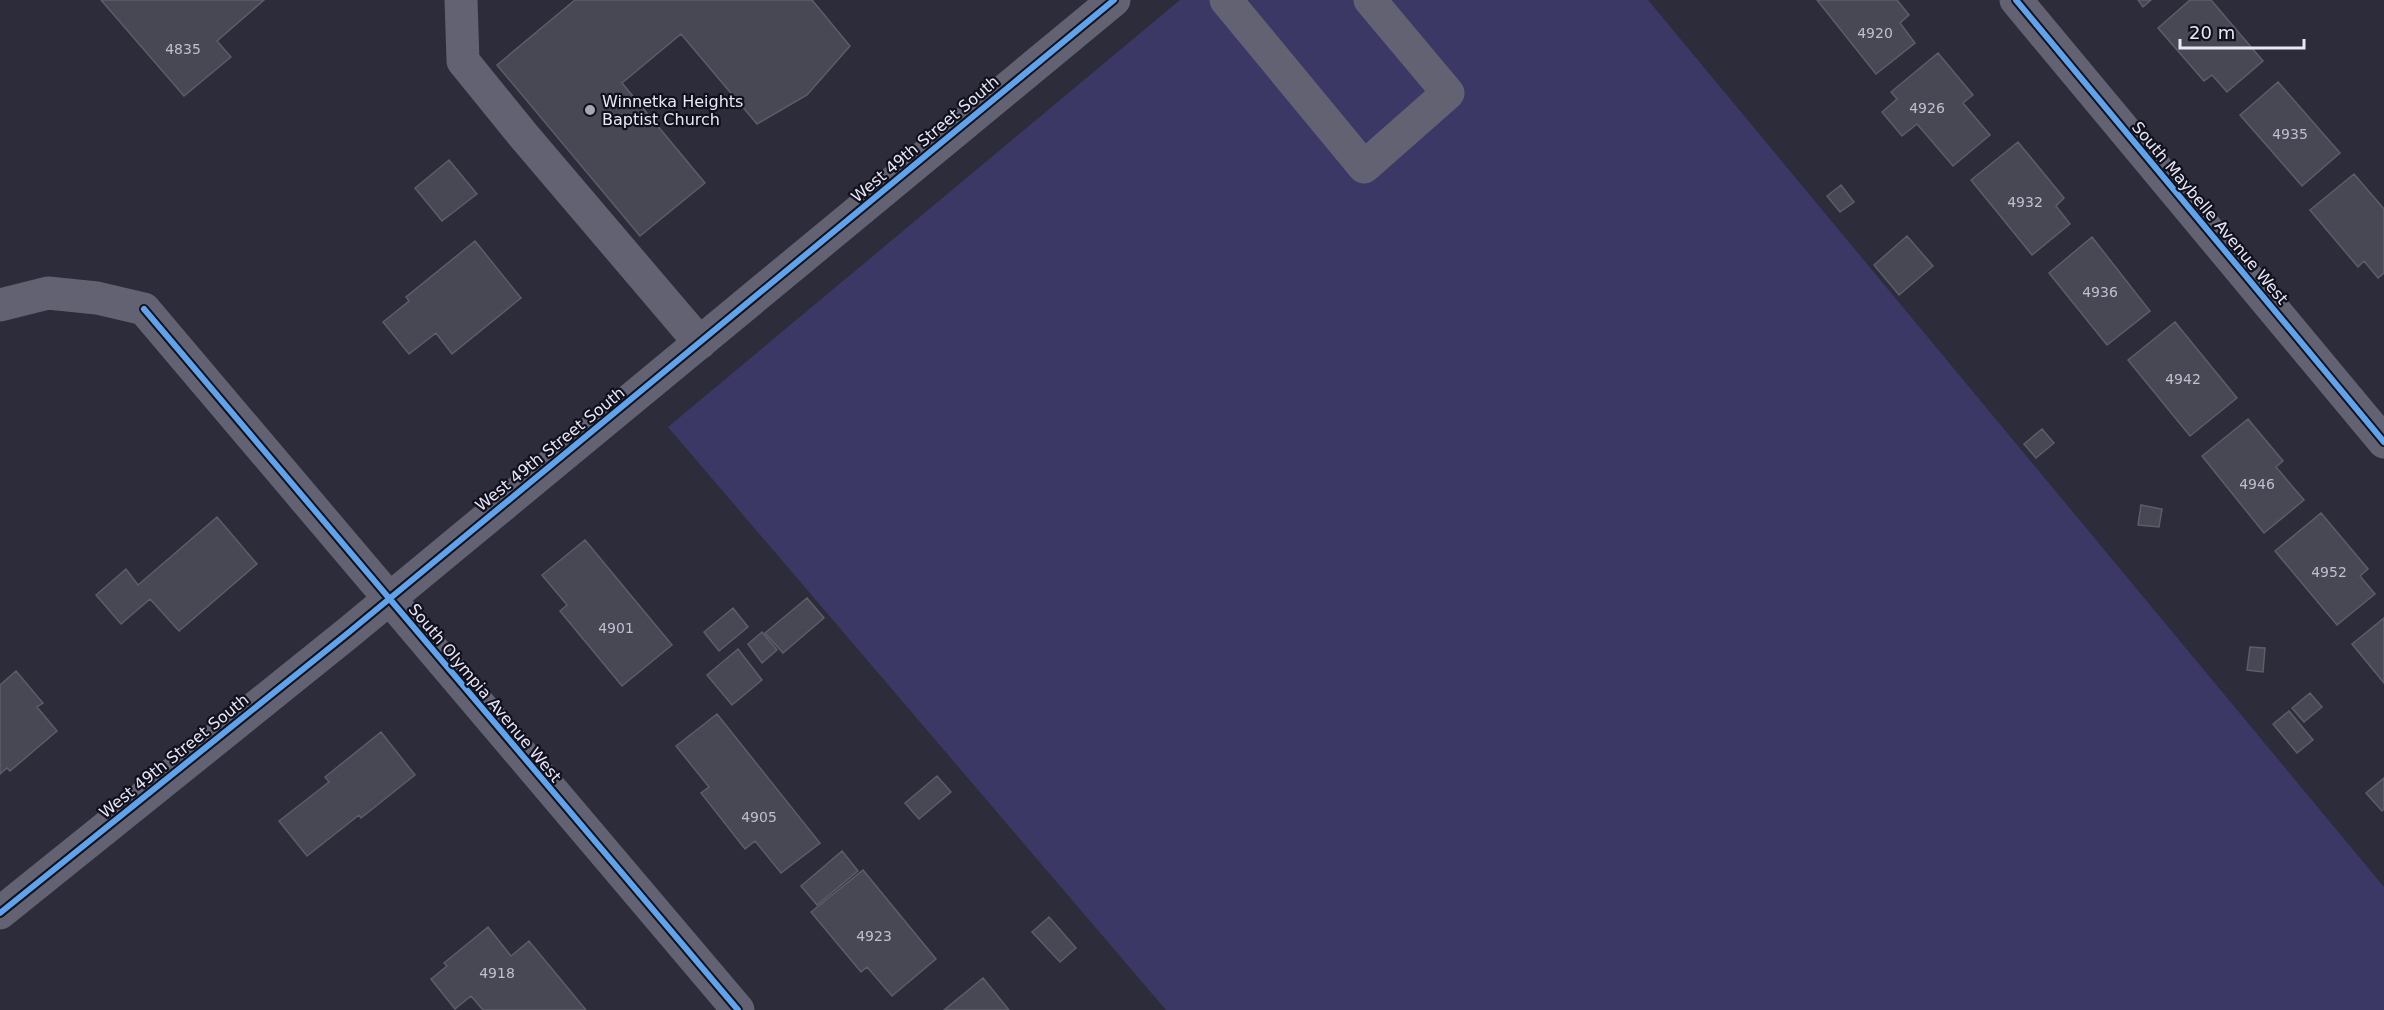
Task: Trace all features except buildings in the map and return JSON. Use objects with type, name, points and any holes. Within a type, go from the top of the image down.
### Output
[{"type":"street","points":[[461,0],[463,61],[700,343]]},
{"type":"street","name":"West 49th Street South","points":[[0,914],[388,599],[1114,0]]},
{"type":"street","points":[[1226,0],[1364,167],[1448,93],[1370,0]]},
{"type":"street","name":"South Maybelle Avenue West","points":[[2016,0],[2384,442]]},
{"type":"street","name":"South Olympia Avenue West","points":[[0,305],[48,293],[97,298],[144,309],[738,1010]]},
{"type":"shaded area","points":[[1180,0],[1648,0],[2384,887],[2384,1010],[1166,1010],[668,427]]},
{"type":"cycle path","points":[[0,913],[348,633],[1114,0]]},
{"type":"cycle path","points":[[2016,0],[2384,442]]},
{"type":"cycle path","points":[[144,309],[738,1010]]},
{"type":"place","name":"Winnetka Heights Baptist Church","points":[[590,110]]}]
